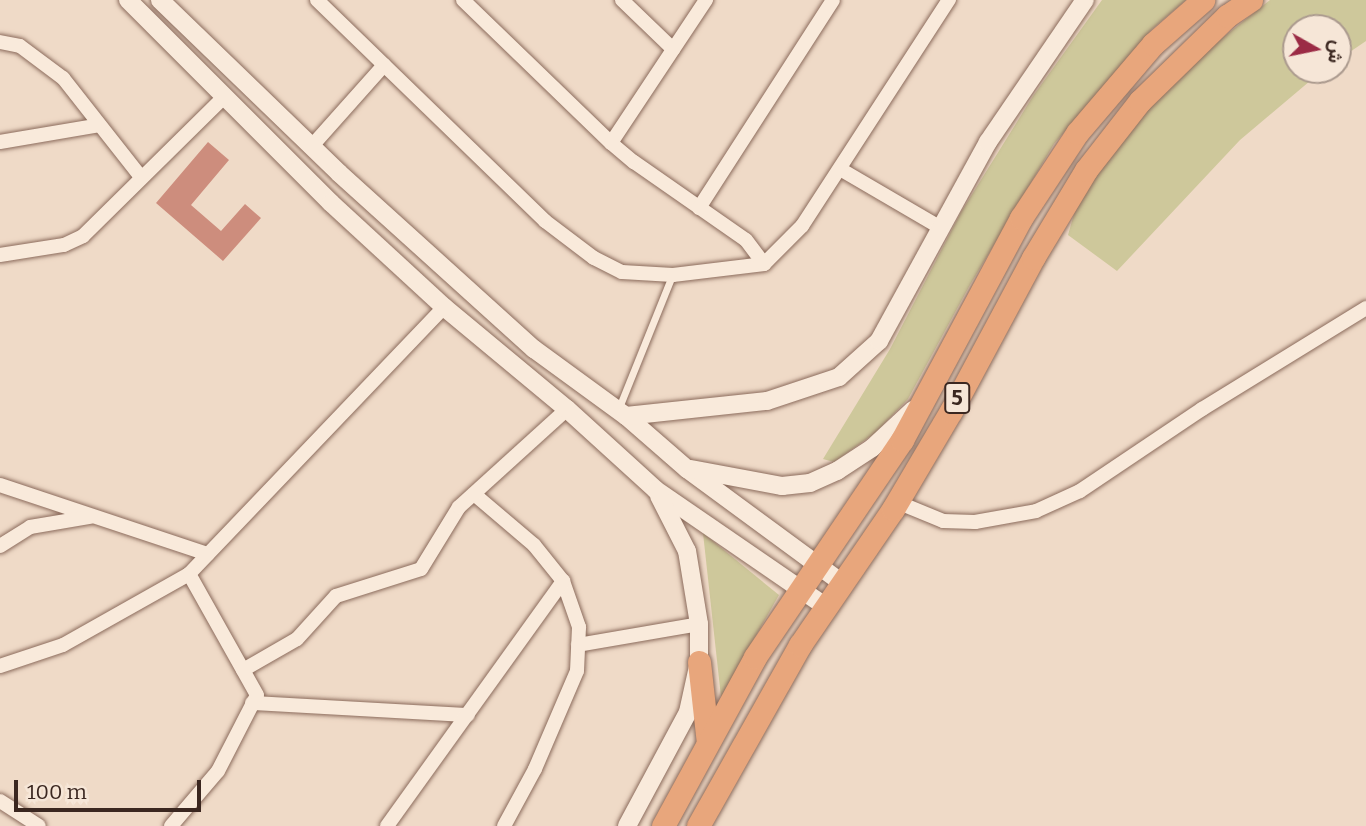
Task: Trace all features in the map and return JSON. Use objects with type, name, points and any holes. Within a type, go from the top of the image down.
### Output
[{"type":"highway","name":"5","points":[[663,826],[755,657],[902,440],[1021,218],[1077,132],[1153,44],[1203,0]]},
{"type":"highway","name":"5","points":[[698,826],[800,645],[897,502],[951,411],[1033,258],[1086,170],[1140,102],[1227,16],[1251,0]]},
{"type":"highway","points":[[699,662],[708,743]]},
{"type":"street","points":[[128,0],[331,203],[441,304],[567,409],[656,490],[826,607]]},
{"type":"street","points":[[160,0],[312,146],[534,349],[622,413],[687,468],[842,583]]},
{"type":"street","points":[[317,0],[545,221],[594,258],[622,272],[673,275],[764,264],[802,226],[949,0]]},
{"type":"street","points":[[463,0],[611,143],[746,240],[764,264]]},
{"type":"street","points":[[622,0],[673,49]]},
{"type":"street","points":[[611,143],[706,0]]},
{"type":"street","points":[[699,208],[832,0]]},
{"type":"street","points":[[622,413],[766,401],[839,377],[879,341],[988,142],[1085,0]]},
{"type":"street","points":[[0,42],[20,46],[62,78],[141,177]]},
{"type":"street","points":[[312,146],[384,65]]},
{"type":"street","points":[[0,255],[64,245],[83,236],[224,97]]},
{"type":"street","points":[[0,142],[100,125]]},
{"type":"street","points":[[840,169],[941,228]]},
{"type":"street","points":[[0,666],[63,645],[189,574],[460,283]]},
{"type":"street","points":[[897,502],[943,521],[993,520],[1036,511],[1080,491],[1202,409],[1366,309]]},
{"type":"street","points":[[687,468],[782,486],[810,483],[837,471],[872,449],[924,400]]},
{"type":"street","points":[[243,670],[296,639],[337,596],[421,569],[459,507],[567,409]]},
{"type":"street","points":[[0,485],[208,554]]},
{"type":"street","points":[[627,826],[688,712],[699,662],[699,624],[687,551],[656,490]]},
{"type":"street","points":[[474,494],[534,545],[563,581],[579,627],[577,671],[535,769],[504,826]]},
{"type":"street","points":[[0,546],[30,527],[95,517]]},
{"type":"street","points":[[171,826],[218,771],[257,695],[189,574]]},
{"type":"street","points":[[387,826],[563,581]]},
{"type":"street","points":[[578,645],[699,624]]},
{"type":"street","points":[[252,703],[468,715]]},
{"type":"street","points":[[0,801],[38,826]]},
{"type":"lane","points":[[622,413],[673,275]]},
{"type":"shaded area","points":[[1102,0],[1186,0],[1152,29],[1054,144],[970,285],[908,399],[875,433],[834,462],[823,459],[890,349],[961,212],[1033,96]]},
{"type":"shaded area","points":[[1270,0],[1366,0],[1366,41],[1352,50],[1352,14],[1282,14],[1282,84],[1306,84],[1240,140],[1117,271],[1068,235],[1078,200],[1144,112],[1211,47]]},
{"type":"shaded area","points":[[703,533],[779,595],[721,697]]},
{"type":"building","points":[[208,142],[229,160],[191,205],[221,231],[245,204],[261,218],[223,261],[156,203]]}]
